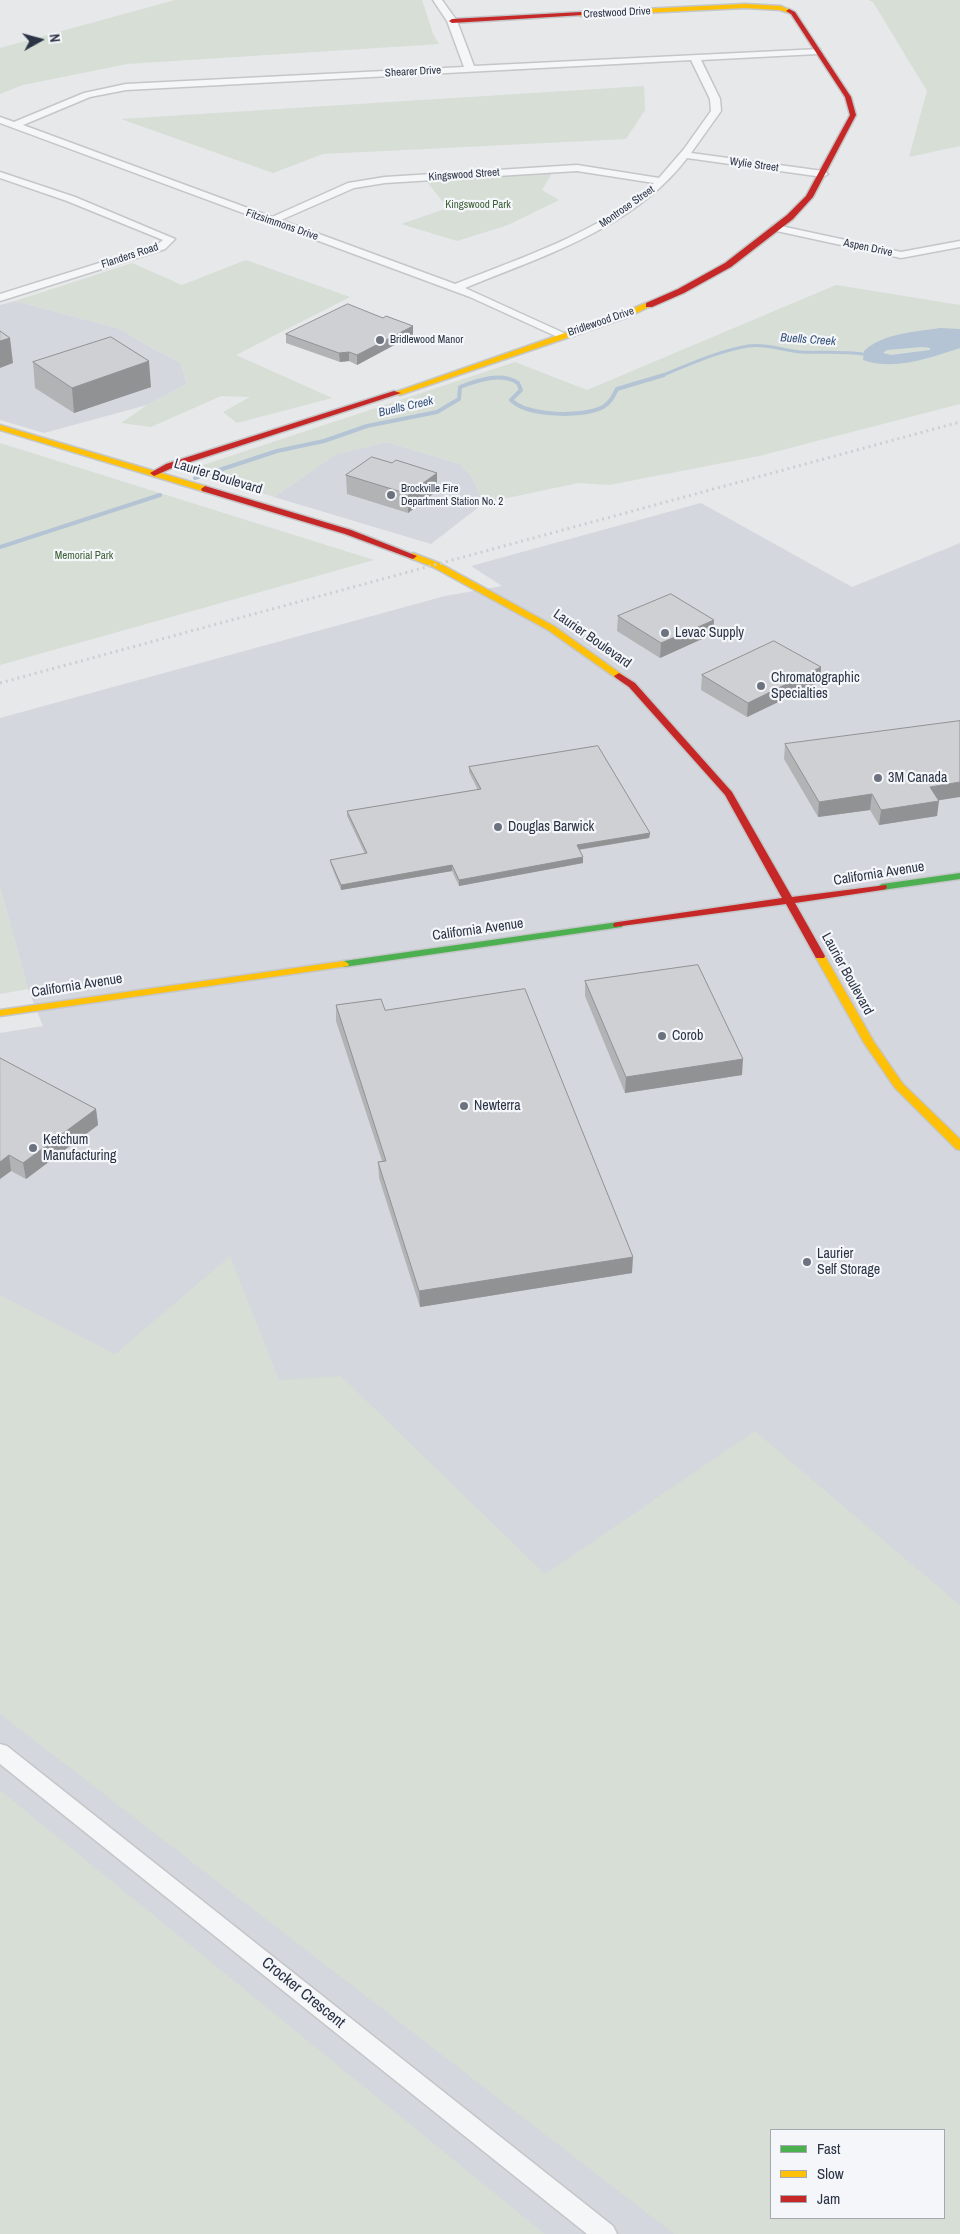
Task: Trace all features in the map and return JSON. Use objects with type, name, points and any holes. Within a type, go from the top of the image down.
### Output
[{"type":"street","points":[[437,0],[452,21],[470,69]]},
{"type":"street","name":"Crestwood Drive","points":[[452,21],[745,6],[781,8]]},
{"type":"street","name":"Bridlewood Drive","points":[[154,473],[169,466],[392,395],[625,315],[681,291],[728,265],[790,217],[809,197],[824,174],[853,115],[848,97],[793,13],[781,8]]},
{"type":"street","name":"Shearer Drive","points":[[14,124],[87,95],[126,87],[817,50]]},
{"type":"street","name":"Montrose Street","points":[[456,288],[594,230],[610,221],[661,181],[684,155],[716,111],[715,100],[695,58]]},
{"type":"street","name":"Fitzsimmons Drive","points":[[0,120],[456,288],[562,336]]},
{"type":"street","name":"Wylie Street","points":[[684,155],[824,174]]},
{"type":"street","name":"Kingswood Street","points":[[273,220],[352,185],[385,180],[577,168],[661,181]]},
{"type":"street","name":"Flanders Road","points":[[0,175],[71,199],[170,239],[161,247],[0,298]]},
{"type":"street","name":"Aspen Drive","points":[[776,228],[901,254],[924,252],[960,244]]},
{"type":"street","name":"Laurier Boulevard","points":[[0,428],[348,532],[436,565],[551,628],[632,685],[729,794],[788,902],[879,1057],[899,1086],[960,1146]]},
{"type":"street","name":"California Avenue","points":[[0,1013],[960,876]]},
{"type":"street","name":"Crocker Crescent","points":[[0,1752],[605,2234]]},
{"type":"shaded area","points":[[15,301],[121,329],[148,346],[180,362],[187,384],[147,405],[44,433],[0,420],[0,305]]},
{"type":"shaded area","points":[[387,442],[460,464],[472,477],[484,503],[431,544],[274,497],[336,454]]},
{"type":"shaded area","points":[[701,503],[852,587],[960,543],[960,2234],[0,2234],[0,1033],[43,1026],[28,989],[0,887],[0,718],[445,596],[502,586],[471,566]]},
{"type":"green space","points":[[175,0],[422,0],[433,34],[439,44],[127,64],[23,85],[0,94],[0,48]]},
{"type":"green space","points":[[868,0],[960,0],[960,146],[909,157],[927,91],[873,2]]},
{"type":"green space","points":[[644,86],[645,110],[626,139],[323,154],[273,173],[121,119]]},
{"type":"green space","name":"Kingswood Park","points":[[552,173],[542,190],[559,200],[508,225],[457,241],[401,224],[448,208],[426,181]]},
{"type":"green space","points":[[246,260],[350,297],[236,355],[332,398],[237,423],[223,412],[250,397],[221,396],[151,427],[121,423],[147,405],[187,384],[180,362],[148,346],[121,329],[15,301],[132,263],[182,285]]},
{"type":"green space","points":[[836,285],[960,305],[960,404],[759,456],[609,485],[578,483],[484,503],[472,477],[460,464],[387,442],[336,454],[274,497],[191,469],[515,362],[587,390]]},
{"type":"green space","name":"Memorial Park","points":[[0,443],[374,560],[0,665]]},
{"type":"green space","points":[[0,887],[28,989],[0,994]]},
{"type":"green space","points":[[230,1256],[279,1380],[341,1376],[545,1574],[755,1431],[960,1605],[960,2234],[674,2234],[0,1714],[0,1295],[115,1354]]},
{"type":"green space","points":[[0,1790],[545,2234],[0,2234]]},
{"type":"water","name":"Buells Creek","points":[[940,328],[960,329],[960,348],[924,359],[899,364],[875,363],[863,360],[864,351],[880,340],[900,334]],"holes":[[[930,348],[930,350],[891,355],[883,353],[887,350]]]},
{"type":"building","points":[[348,304],[383,318],[386,316],[413,326],[357,355],[349,352],[339,353],[286,334]]},
{"type":"building","points":[[0,331],[10,338],[0,341]]},
{"type":"building","points":[[111,337],[149,361],[72,388],[33,362]]},
{"type":"building","points":[[372,457],[392,463],[396,460],[437,473],[408,494],[346,475]]},
{"type":"building","points":[[671,594],[714,620],[661,643],[618,616]]},
{"type":"building","points":[[774,641],[821,667],[748,703],[702,675]]},
{"type":"building","name":"3M Canada","points":[[960,721],[960,782],[930,787],[939,801],[881,810],[872,794],[819,802],[785,744]]},
{"type":"building","name":"Douglas Barwick","points":[[598,746],[650,833],[577,845],[583,857],[459,880],[452,865],[341,885],[330,860],[367,853],[347,811],[481,789],[469,767]]},
{"type":"building","name":"Corob","points":[[698,965],[743,1059],[626,1077],[585,981]]},
{"type":"building","name":"Newterra","points":[[525,989],[633,1257],[419,1291],[378,1162],[386,1161],[336,1005],[381,999],[385,1010]]},
{"type":"building","name":"Ketchum Manufacturing","points":[[0,1058],[96,1109],[23,1163],[9,1155],[0,1162]]},
{"type":"waterway","name":"Buells Creek","points":[[662,376],[714,355],[755,345],[802,352],[863,354]]},
{"type":"waterway","name":"Buells Creek","points":[[195,478],[277,451],[324,441],[367,426],[437,412],[459,399],[460,387],[489,378],[504,378],[518,383],[521,390],[511,400],[519,405],[542,412],[569,414],[594,411],[609,402],[617,389],[662,376]]},
{"type":"waterway","name":"Buells Creek","points":[[0,547],[160,495]]},
{"type":"railway","points":[[0,683],[960,422]]},
{"type":"traffic: fast","points":[[882,887],[960,876]]},
{"type":"traffic: fast","points":[[344,964],[618,925]]},
{"type":"traffic: slow","points":[[581,14],[745,6],[781,8],[789,11]]},
{"type":"traffic: slow","points":[[397,393],[625,315],[649,305]]},
{"type":"traffic: slow","points":[[0,427],[205,489]]},
{"type":"traffic: slow","points":[[413,556],[436,565],[551,628],[619,676]]},
{"type":"traffic: slow","points":[[820,956],[869,1043],[899,1086],[960,1146]]},
{"type":"traffic: slow","points":[[0,1013],[344,964]]},
{"type":"traffic: jam","points":[[649,305],[681,291],[728,265],[790,217],[809,197],[853,115],[848,97],[793,13],[789,11]]},
{"type":"traffic: jam","points":[[452,21],[581,14]]},
{"type":"traffic: jam","points":[[154,473],[169,466],[397,393]]},
{"type":"traffic: jam","points":[[205,489],[348,532],[413,556]]},
{"type":"traffic: jam","points":[[619,676],[632,685],[729,794],[820,956]]},
{"type":"traffic: jam","points":[[618,925],[882,887]]},
{"type":"place","name":"Bridlewood Manor","points":[[380,340]]},
{"type":"place","name":"Brockville Fire Department Station No. 2","points":[[391,495]]},
{"type":"place","name":"Levac Supply","points":[[665,633]]},
{"type":"place","name":"Chromatographic Specialties","points":[[761,686]]},
{"type":"place","name":"3M Canada","points":[[878,778]]},
{"type":"place","name":"Douglas Barwick","points":[[498,827]]},
{"type":"place","name":"Corob","points":[[662,1036]]},
{"type":"place","name":"Newterra","points":[[464,1106]]},
{"type":"place","name":"Ketchum Manufacturing","points":[[33,1148]]},
{"type":"place","name":"Laurier Self Storage","points":[[807,1262]]}]
